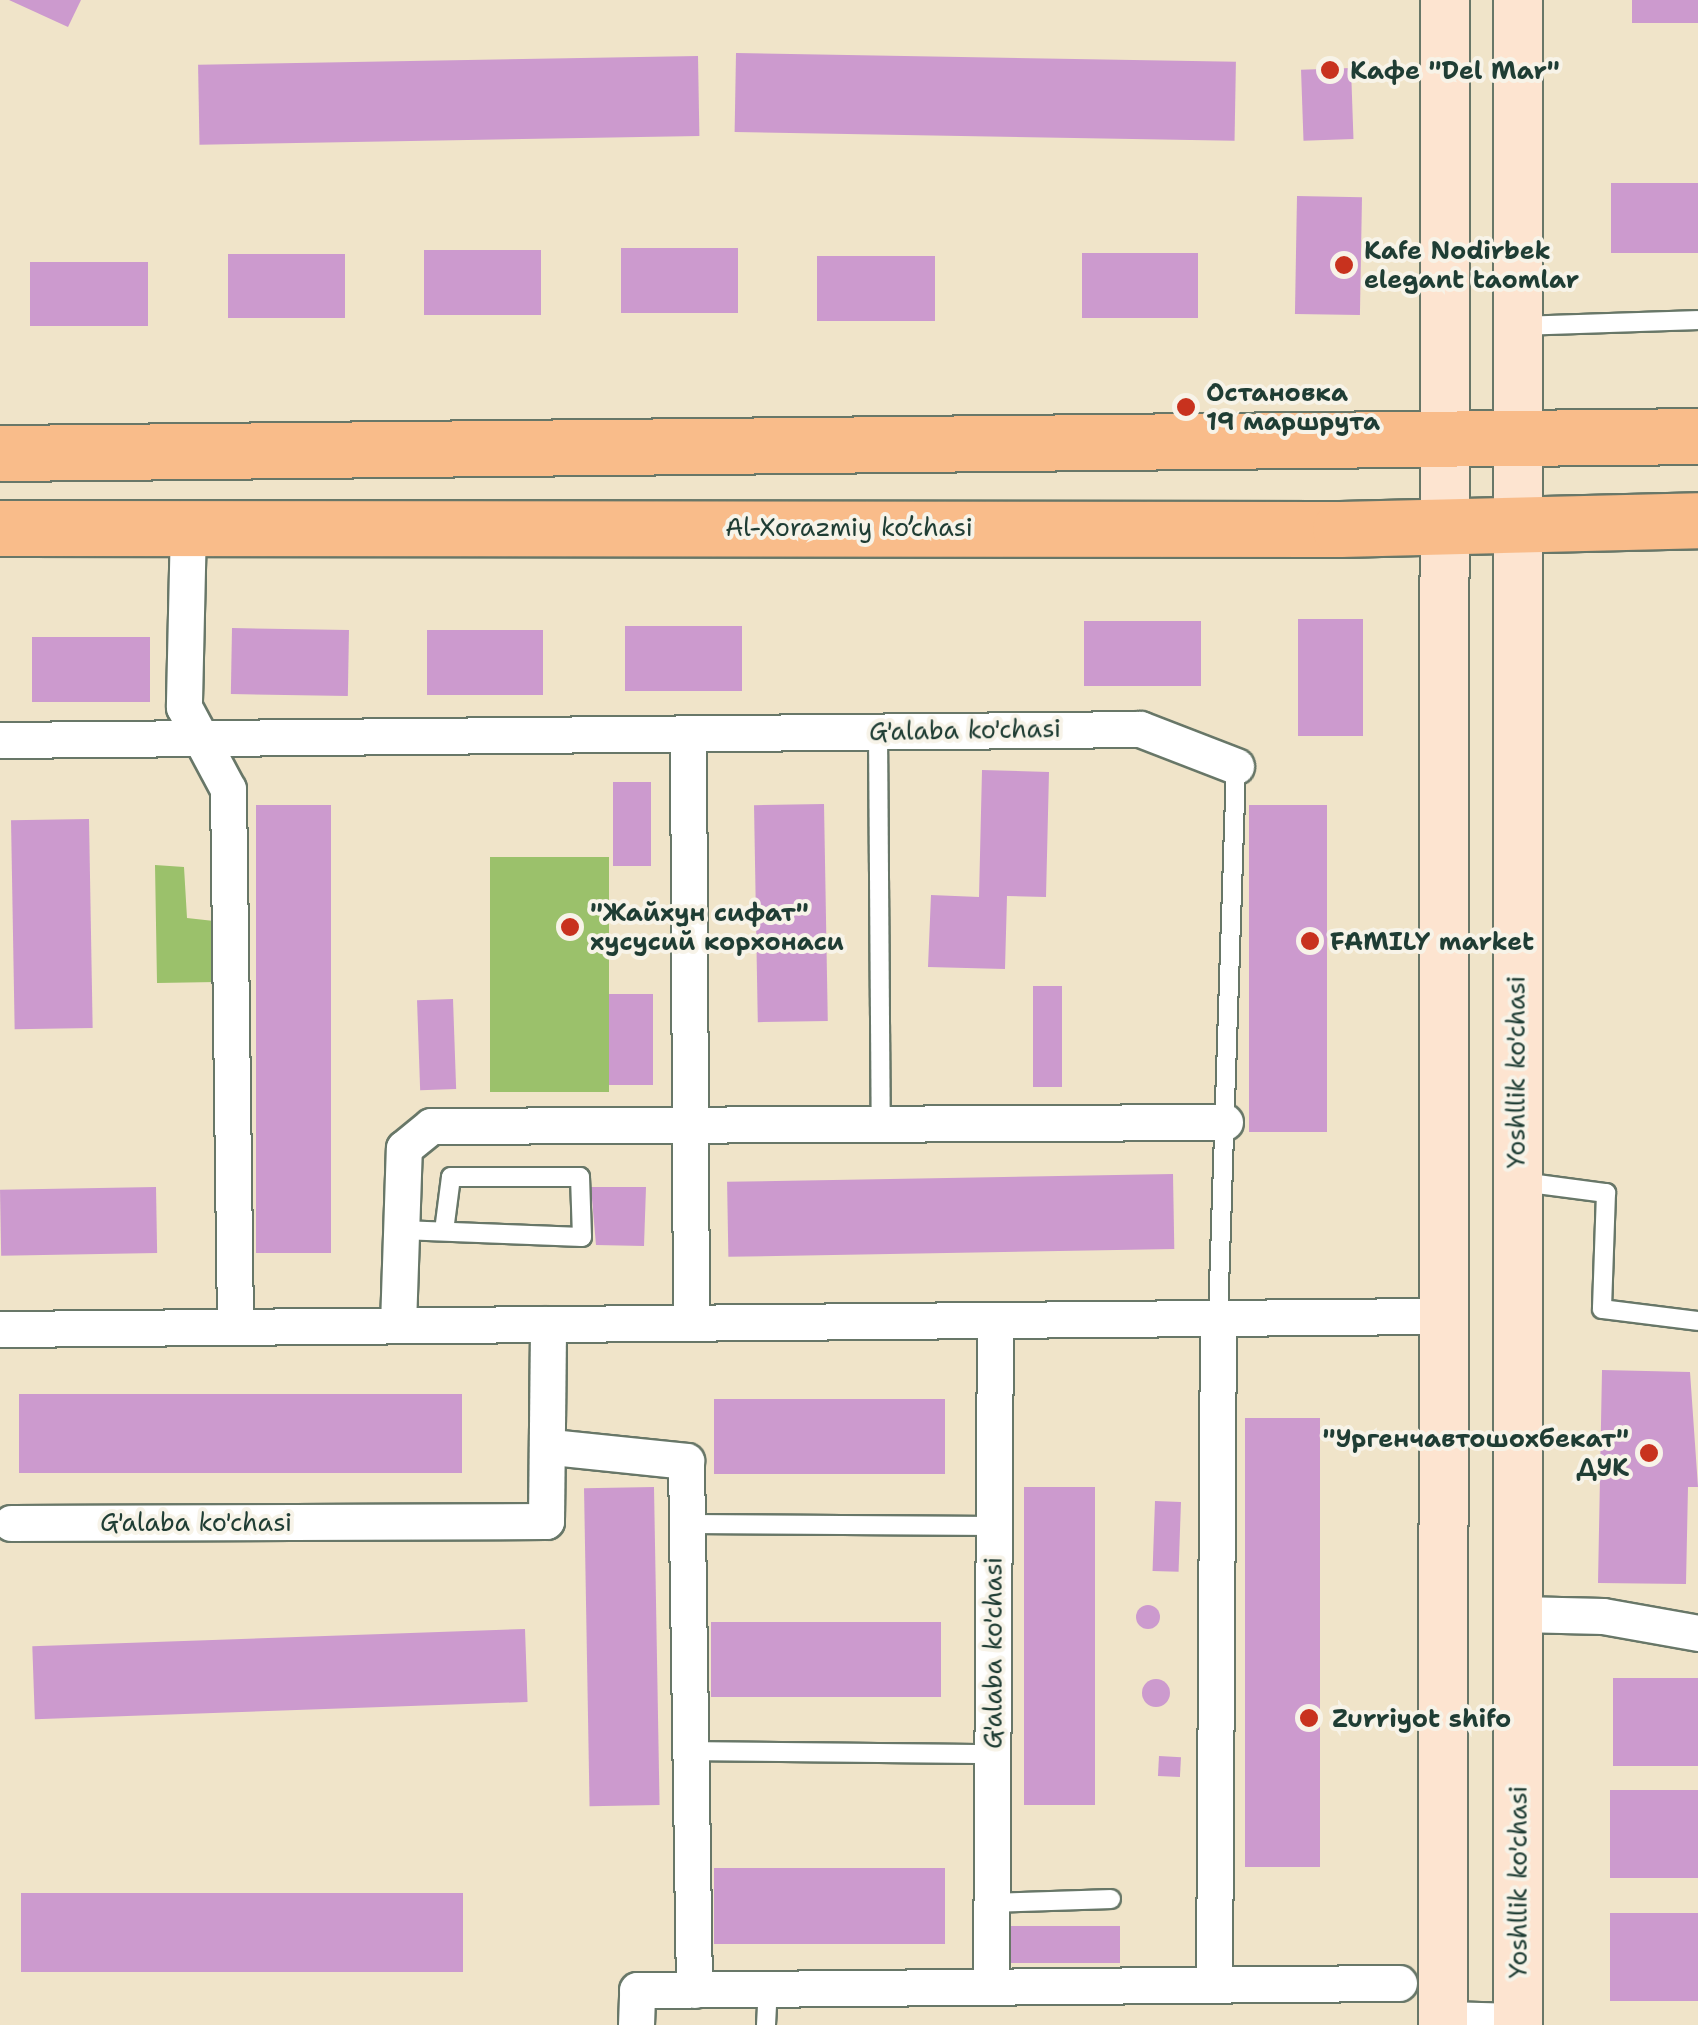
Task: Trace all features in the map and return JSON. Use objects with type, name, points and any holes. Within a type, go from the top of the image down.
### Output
[{"type":"main road","points":[[1443,2022],[1445,523],[1441,434],[1445,0]]},
{"type":"main road","name":"Yoshllik ko'chasi","points":[[1518,0],[1518,2023]]},
{"type":"main road","points":[[0,452],[1441,434],[1698,436]]},
{"type":"main road","name":"Al-Xorazmiy ko’chasi","points":[[0,528],[1698,520]]},
{"type":"street","points":[[188,525],[184,707],[228,788],[235,1326]]},
{"type":"street","name":"G'alaba ko'chasi","points":[[0,740],[1140,728],[1236,766]]},
{"type":"street","points":[[688,733],[690,1322]]},
{"type":"street","points":[[398,1325],[404,1148],[430,1126],[1225,1122]]},
{"type":"street","points":[[0,1329],[1443,1316]]},
{"type":"street","points":[[1214,1985],[1218,1318]]},
{"type":"street","name":"G'alaba ko'chasi","points":[[991,1987],[995,1320]]},
{"type":"street","name":"G'alaba ko'chasi","points":[[11,1522],[546,1521],[551,1447],[548,1324]]},
{"type":"street","points":[[551,1447],[678,1454],[689,1474],[694,1990]]},
{"type":"street","points":[[1519,1614],[1604,1616],[1698,1633]]},
{"type":"street","points":[[636,2025],[638,1990],[1399,1983]]},
{"type":"street","points":[[1443,2022],[1518,2023]]},
{"type":"lane","points":[[1520,326],[1698,320]]},
{"type":"lane","points":[[878,731],[881,1124]]},
{"type":"lane","points":[[1218,1318],[1236,766]]},
{"type":"lane","points":[[401,1230],[582,1237],[580,1177],[451,1178],[444,1231]]},
{"type":"lane","points":[[1516,1182],[1606,1192],[1602,1308],[1698,1321]]},
{"type":"lane","points":[[691,1524],[994,1526]]},
{"type":"lane","points":[[692,1751],[992,1754]]},
{"type":"lane","points":[[991,1903],[1110,1899]]},
{"type":"lane","points":[[766,2025],[768,1989]]},
{"type":"green space","points":[[490,857],[609,857],[609,1092],[490,1092]]},
{"type":"green space","points":[[155,865],[184,867],[187,918],[214,921],[216,982],[157,983]]},
{"type":"building","points":[[9,0],[81,0],[68,27]]},
{"type":"building","points":[[1632,0],[1698,0],[1698,23],[1632,23]]},
{"type":"building","points":[[736,53],[1236,62],[1235,141],[735,132]]},
{"type":"building","points":[[698,56],[699,136],[199,145],[198,65]]},
{"type":"building","points":[[1351,68],[1353,139],[1304,141],[1301,70]]},
{"type":"building","points":[[1611,183],[1698,183],[1698,253],[1611,253]]},
{"type":"building","points":[[1297,196],[1362,197],[1360,315],[1295,314]]},
{"type":"building","points":[[621,248],[738,248],[738,313],[621,313]]},
{"type":"building","points":[[424,250],[541,250],[541,315],[424,315]]},
{"type":"building","points":[[1082,253],[1198,253],[1198,318],[1082,318]]},
{"type":"building","points":[[228,254],[345,254],[345,318],[228,318]]},
{"type":"building","points":[[817,256],[935,256],[935,321],[817,321]]},
{"type":"building","points":[[30,262],[148,262],[148,326],[30,326]]},
{"type":"building","points":[[1298,619],[1363,619],[1363,736],[1298,736]]},
{"type":"building","points":[[1084,621],[1201,621],[1201,686],[1084,686]]},
{"type":"building","points":[[625,626],[742,626],[742,691],[625,691]]},
{"type":"building","points":[[232,628],[349,630],[348,696],[231,694]]},
{"type":"building","points":[[427,630],[543,630],[543,695],[427,695]]},
{"type":"building","points":[[32,637],[150,637],[150,702],[32,702]]},
{"type":"building","points":[[982,770],[1049,772],[1046,897],[1007,896],[1005,969],[928,967],[931,895],[979,897]]},
{"type":"building","points":[[613,782],[651,782],[651,866],[613,866]]},
{"type":"building","points":[[824,804],[828,1021],[758,1022],[754,805]]},
{"type":"building","points":[[256,805],[331,805],[331,1253],[256,1253]]},
{"type":"building","points":[[1249,805],[1327,805],[1327,1132],[1249,1132]]},
{"type":"building","points":[[89,819],[93,1028],[15,1029],[11,820]]},
{"type":"building","points":[[1033,986],[1062,986],[1062,1087],[1033,1087]]},
{"type":"building","points":[[609,994],[653,994],[653,1085],[609,1085]]},
{"type":"building","points":[[453,999],[456,1089],[420,1090],[417,1000]]},
{"type":"building","points":[[1173,1174],[1174,1249],[728,1257],[727,1182]]},
{"type":"building","points":[[156,1187],[157,1253],[1,1256],[0,1190]]},
{"type":"building","points":[[591,1187],[646,1187],[644,1246],[596,1245]]},
{"type":"building","name":"\"Ургенчавтошохбекат\" ДУК","points":[[1602,1370],[1690,1372],[1698,1487],[1688,1487],[1686,1584],[1598,1583]]},
{"type":"building","points":[[19,1394],[462,1394],[462,1473],[19,1473]]},
{"type":"building","points":[[714,1399],[945,1399],[945,1474],[714,1474]]},
{"type":"building","points":[[1245,1418],[1320,1418],[1320,1867],[1245,1867]]},
{"type":"building","points":[[654,1487],[660,1805],[590,1806],[584,1488]]},
{"type":"building","points":[[1024,1487],[1095,1487],[1095,1805],[1024,1805]]},
{"type":"building","points":[[1155,1501],[1181,1502],[1179,1572],[1153,1571]]},
{"type":"building","points":[[1148,1605],[1160,1617],[1148,1629],[1136,1617]]},
{"type":"building","points":[[711,1622],[941,1622],[941,1697],[711,1697]]},
{"type":"building","points":[[525,1629],[528,1702],[35,1719],[32,1646]]},
{"type":"building","points":[[1613,1678],[1698,1678],[1698,1766],[1613,1766]]},
{"type":"building","points":[[1156,1679],[1166,1683],[1170,1693],[1166,1703],[1156,1707],[1146,1703],[1142,1693],[1146,1683]]},
{"type":"building","points":[[1159,1756],[1181,1757],[1180,1777],[1158,1776]]},
{"type":"building","points":[[1610,1790],[1698,1790],[1698,1878],[1610,1878]]},
{"type":"building","points":[[714,1868],[945,1868],[945,1944],[714,1944]]},
{"type":"building","points":[[21,1893],[463,1893],[463,1972],[21,1972]]},
{"type":"building","points":[[1610,1913],[1698,1913],[1698,2001],[1610,2001]]},
{"type":"building","points":[[1011,1926],[1120,1926],[1120,1963],[1011,1963]]},
{"type":"place","name":"Кафе \"Del Mar\"","points":[[1330,70]]},
{"type":"place","name":"Kafe Nodirbek elegant taomlar","points":[[1344,265]]},
{"type":"place","name":"Остановка 19 маршрута","points":[[1186,407]]},
{"type":"place","name":"\"Жайхун сифат\" хусусий корхонаси","points":[[570,927]]},
{"type":"place","name":"FAMILY market","points":[[1310,941]]},
{"type":"place","name":"\"Ургенчавтошохбекат\" ДУК","points":[[1649,1453]]},
{"type":"place","name":"Zurriyot shifo","points":[[1309,1718]]}]
